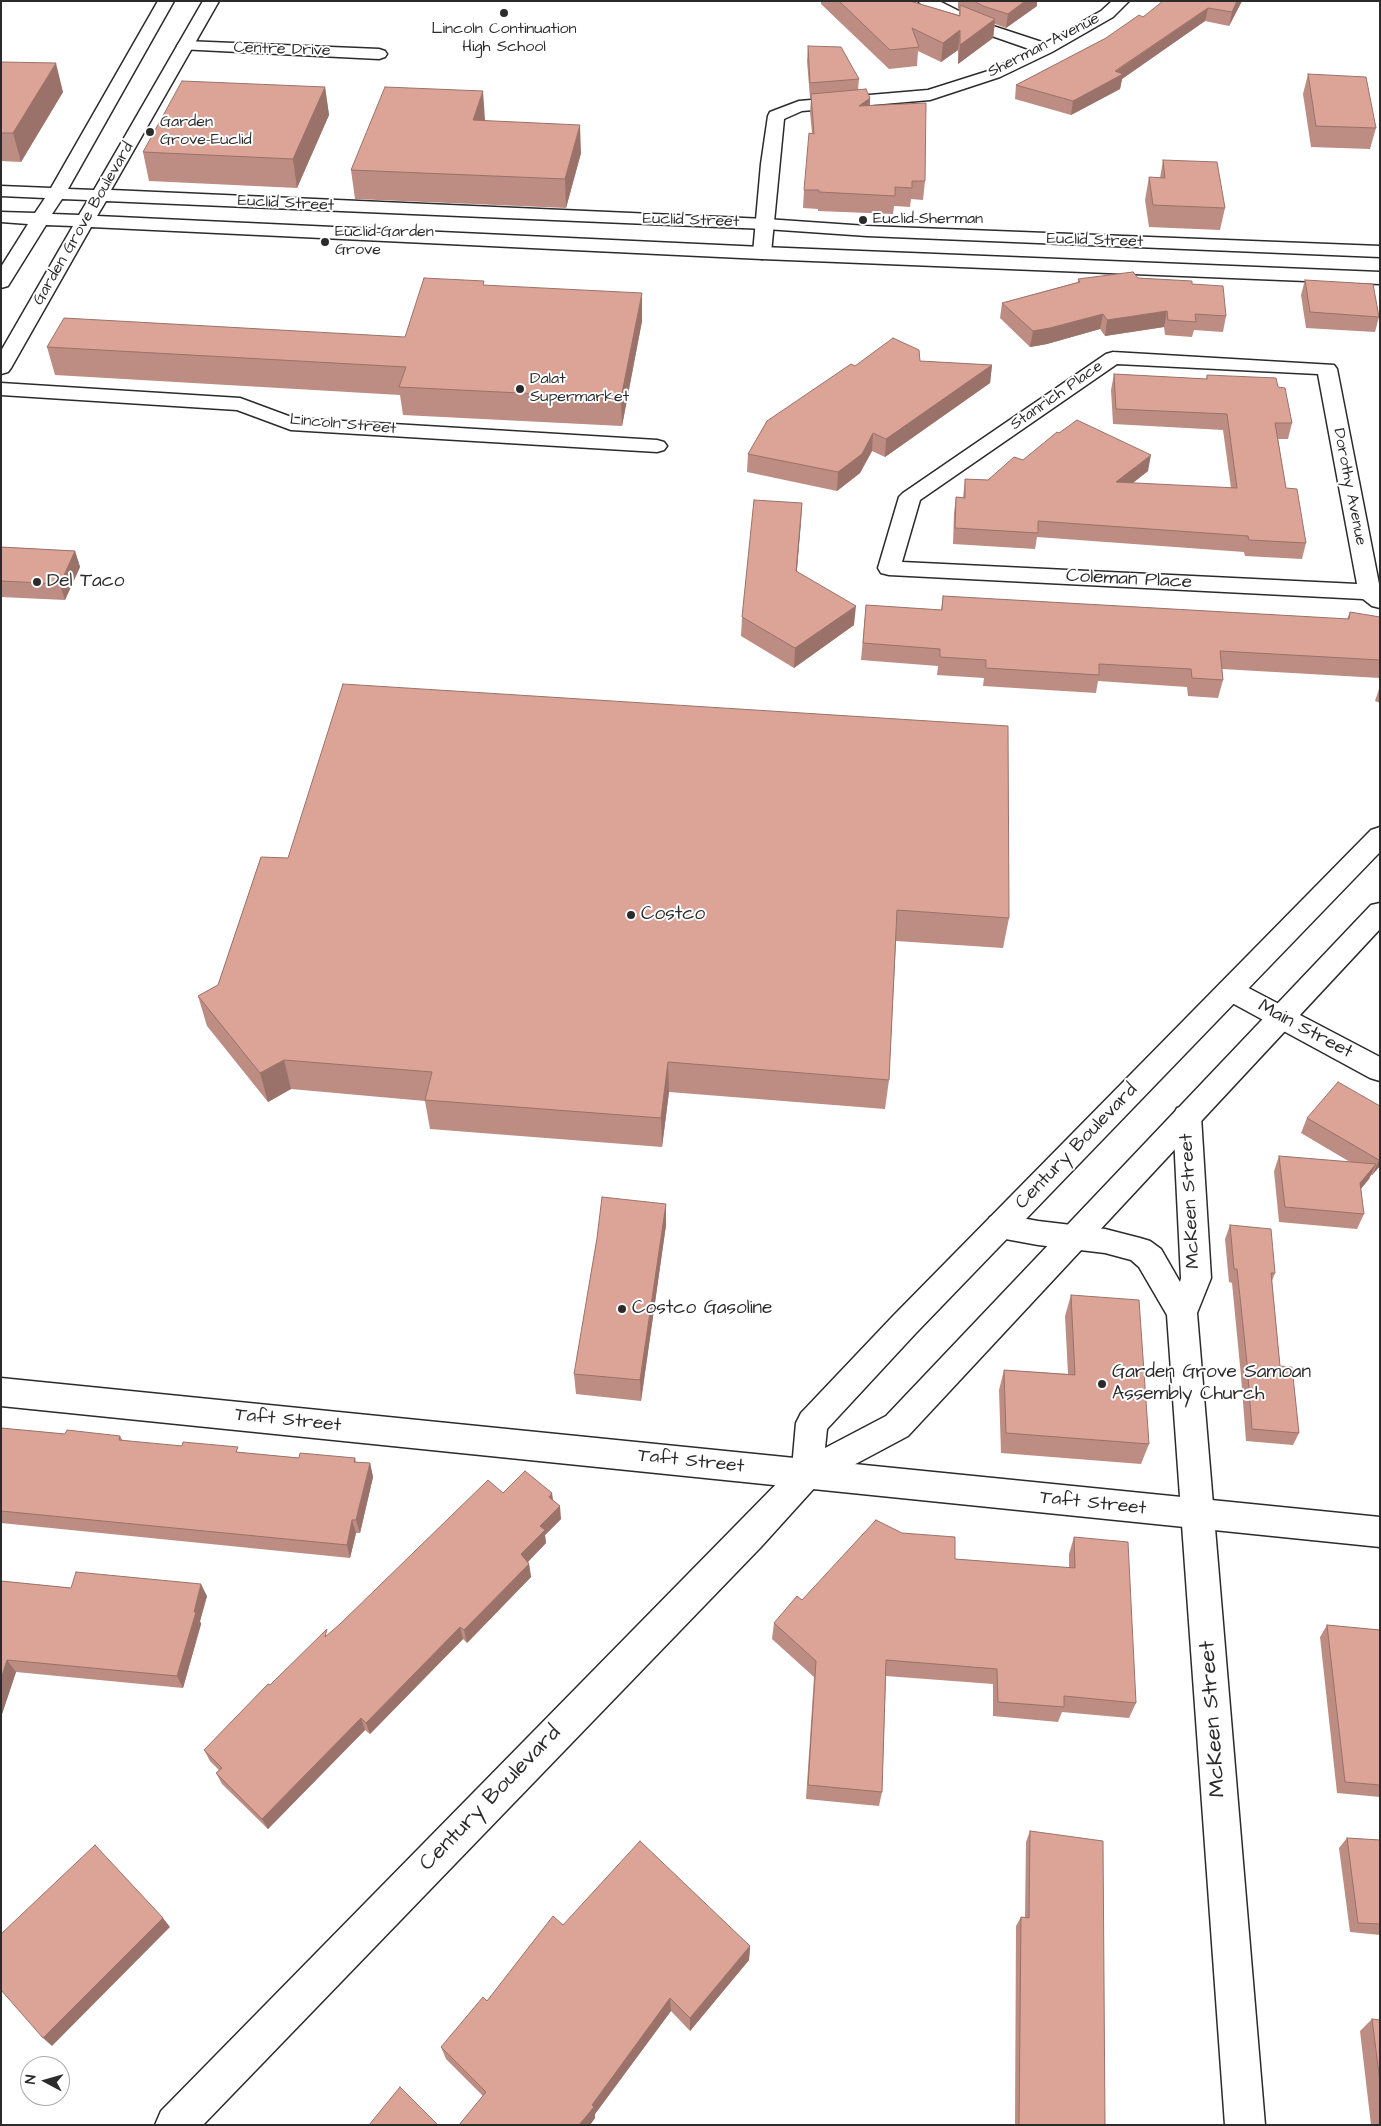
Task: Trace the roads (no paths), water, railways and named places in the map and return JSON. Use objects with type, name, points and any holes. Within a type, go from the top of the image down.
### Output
[{"type":"main road","points":[[1,282],[56,194],[166,1]]},
{"type":"main road","name":"Garden Grove Boulevard","points":[[1,368],[211,1]]},
{"type":"main road","points":[[926,1],[976,24],[1046,49]]},
{"type":"main road","name":"Sherman Avenue","points":[[762,253],[776,116],[799,106],[930,95],[994,74],[1046,49],[1107,14],[1121,1]]},
{"type":"main road","name":"Centre Drive","points":[[185,46],[379,54]]},
{"type":"main road","name":"Euclid Street","points":[[1,191],[766,224],[867,231],[1380,252]]},
{"type":"main road","name":"Euclid Street","points":[[1,217],[762,253],[1380,278]]},
{"type":"main road","name":"Stanrich Place","points":[[889,568],[910,497],[1113,358],[1327,369]]},
{"type":"main road","name":"Dorothy Avenue","points":[[1327,369],[1374,596]]},
{"type":"main road","name":"Lincoln Street","points":[[1,389],[240,404],[291,424],[657,446]]},
{"type":"main road","name":"Coleman Place","points":[[889,568],[1374,596]]},
{"type":"main road","name":"Century Boulevard","points":[[807,1474],[812,1423],[1000,1226],[1380,836]]},
{"type":"main road","name":"Century Boulevard","points":[[175,2125],[807,1474],[897,1426],[1380,912]]},
{"type":"main road","name":"Main Street","points":[[1230,990],[1380,1070]]},
{"type":"main road","name":"McKeen Street","points":[[1182,1313],[1196,1278],[1187,1116]]},
{"type":"main road","name":"McKeen Street","points":[[1000,1226],[1073,1238],[1106,1241],[1140,1250],[1150,1258],[1182,1313],[1245,2125]]},
{"type":"main road","name":"Taft Street","points":[[1,1392],[1380,1532]]},
{"type":"place","name":"Lincoln Continuation High School","points":[[504,13]]},
{"type":"place","name":"Garden Grove-Euclid","points":[[150,132]]},
{"type":"place","name":"Euclid-Sherman","points":[[863,220]]},
{"type":"place","name":"Euclid-Garden Grove","points":[[325,242]]},
{"type":"place","name":"Dalat Supermarket","points":[[520,389]]},
{"type":"place","name":"Del Taco","points":[[37,582]]},
{"type":"place","name":"Costco","points":[[631,915]]},
{"type":"place","name":"Costco Gasoline","points":[[622,1309]]},
{"type":"place","name":"Garden Grove Samoan Assembly Church","points":[[1102,1384]]}]
